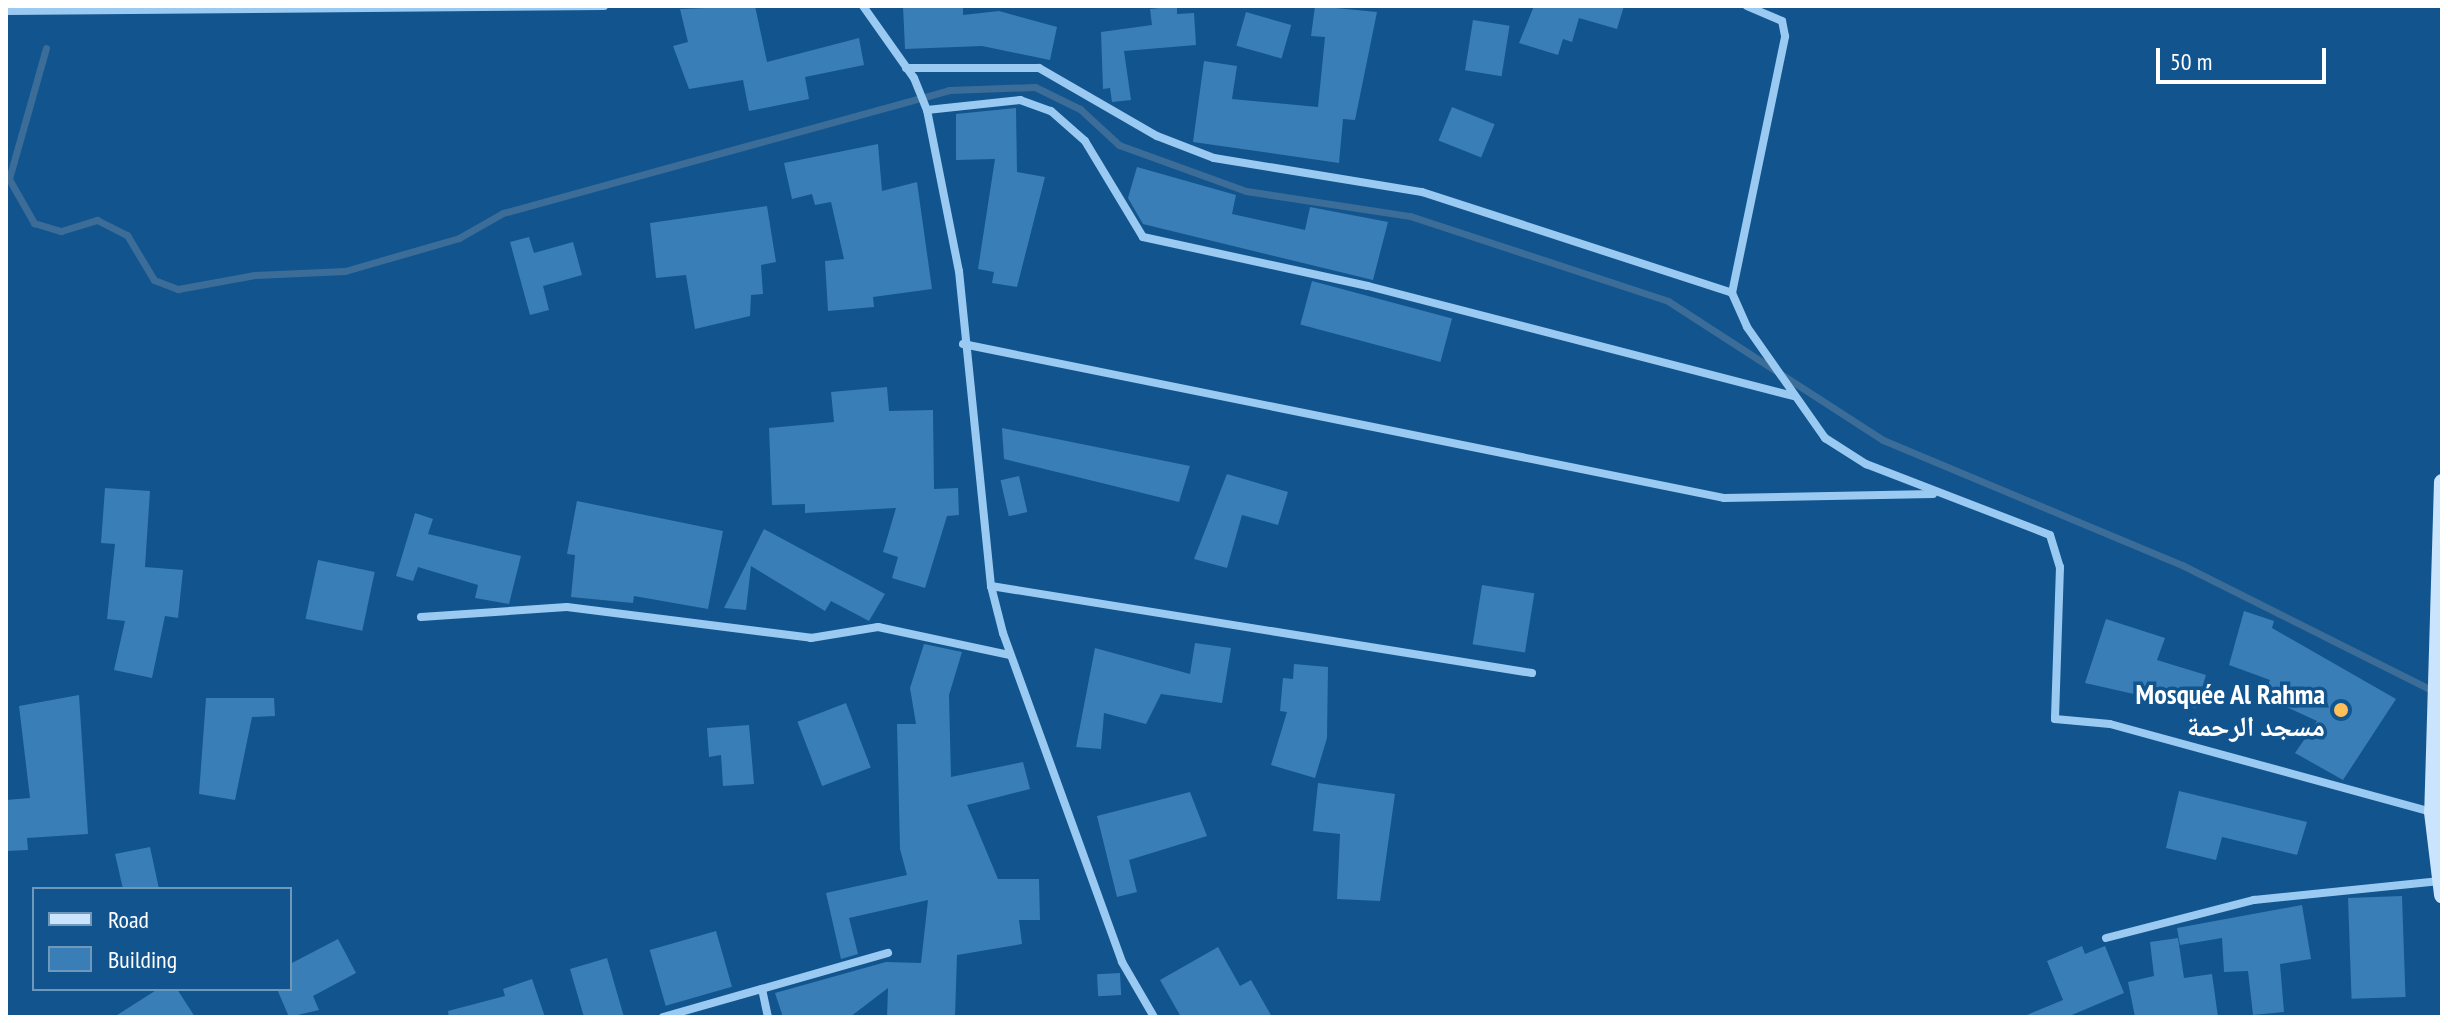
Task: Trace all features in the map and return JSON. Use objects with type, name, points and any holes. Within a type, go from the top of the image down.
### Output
[{"type":"street","points":[[6,11],[604,6]]},
{"type":"street","points":[[863,6],[914,78],[926,106],[959,271],[963,344],[991,586],[1010,655],[1122,962],[1154,1017]]},
{"type":"street","points":[[1732,293],[1785,36],[1782,21],[1747,6]]},
{"type":"street","points":[[906,68],[1039,68],[1157,136],[1214,158],[1422,192],[1732,293],[1794,396],[1825,438],[1937,494],[2032,525],[2058,548],[2055,719],[2110,724],[2432,812]]},
{"type":"street","points":[[926,106],[1020,100],[1051,111],[1085,141],[1143,237],[1368,286],[1794,396]]},
{"type":"street","points":[[963,344],[1724,498],[1937,494]]},
{"type":"street","points":[[2106,938],[2254,900],[2441,888],[2432,812],[2435,730],[2433,648],[2440,575],[2442,482]]},
{"type":"street","points":[[991,586],[1532,673]]},
{"type":"street","points":[[421,617],[567,607],[811,638],[878,627],[1010,655]]},
{"type":"street","points":[[663,1017],[888,953]]},
{"type":"street","points":[[762,989],[768,1017]]},
{"type":"building","points":[[755,6],[767,62],[859,38],[864,65],[805,77],[809,99],[749,111],[743,80],[689,89],[673,46],[688,42],[680,9]]},
{"type":"building","points":[[903,6],[963,6],[963,15],[999,11],[1057,27],[1050,60],[982,46],[905,49]]},
{"type":"building","points":[[1177,6],[1177,14],[1194,13],[1196,45],[1124,51],[1131,100],[1112,102],[1110,88],[1103,89],[1101,32],[1152,25],[1150,9]]},
{"type":"building","points":[[1315,6],[1377,12],[1355,120],[1343,119],[1339,163],[1193,142],[1204,61],[1237,66],[1232,99],[1318,107],[1325,37],[1311,36]]},
{"type":"building","points":[[1534,6],[1624,6],[1617,29],[1579,18],[1572,42],[1563,39],[1558,55],[1519,43]]},
{"type":"building","points":[[1246,12],[1291,25],[1282,59],[1236,46]]},
{"type":"building","points":[[1473,20],[1510,26],[1502,76],[1465,70]]},
{"type":"building","points":[[1452,107],[1495,124],[1481,158],[1439,140]]},
{"type":"building","points":[[1016,108],[1017,172],[1045,177],[1017,287],[992,283],[994,272],[978,269],[995,159],[956,160],[956,114]]},
{"type":"building","points":[[878,144],[882,191],[917,182],[932,289],[873,297],[874,307],[828,311],[825,261],[844,259],[831,202],[815,205],[812,194],[792,199],[784,163]]},
{"type":"building","points":[[1137,167],[1236,195],[1232,214],[1305,230],[1310,207],[1388,222],[1373,280],[1143,224],[1128,198]]},
{"type":"building","points":[[767,206],[776,262],[761,265],[763,294],[751,295],[750,316],[695,329],[686,275],[656,278],[650,223]]},
{"type":"building","points":[[529,237],[534,253],[573,242],[582,275],[543,286],[549,310],[530,315],[510,242]]},
{"type":"building","points":[[1312,281],[1452,319],[1440,362],[1300,324]]},
{"type":"building","points":[[887,387],[889,411],[933,410],[934,489],[958,488],[959,515],[947,516],[925,588],[892,578],[898,557],[883,552],[896,508],[805,513],[805,504],[772,505],[769,428],[834,422],[831,392]]},
{"type":"building","points":[[1002,428],[1190,466],[1179,502],[1004,459]]},
{"type":"building","points":[[1227,474],[1288,492],[1278,525],[1242,515],[1227,568],[1194,559]]},
{"type":"building","points":[[1019,476],[1027,512],[1009,516],[1000,480]]},
{"type":"building","points":[[105,488],[150,491],[145,567],[183,570],[178,618],[165,616],[152,678],[114,670],[125,621],[107,619],[115,544],[101,543]]},
{"type":"building","points":[[577,501],[723,531],[708,609],[634,596],[633,603],[571,597],[575,555],[567,554]]},
{"type":"building","points":[[415,513],[433,519],[428,534],[521,556],[509,604],[475,598],[478,585],[418,567],[413,581],[396,576]]},
{"type":"building","points":[[764,529],[885,594],[869,621],[831,601],[825,611],[751,566],[746,610],[724,608]]},
{"type":"building","points":[[318,560],[375,572],[362,631],[306,619]]},
{"type":"building","points":[[1482,585],[1534,593],[1525,653],[1473,644]]},
{"type":"building","name":"Mosquée Al Rahma مسجد الرحمة","points":[[2244,611],[2274,621],[2272,628],[2396,699],[2343,780],[2295,753],[2317,721],[2263,696],[2270,680],[2229,665]]},
{"type":"building","points":[[2106,619],[2165,638],[2157,660],[2206,675],[2196,708],[2085,683]]},
{"type":"building","points":[[1195,643],[1231,648],[1222,703],[1161,694],[1146,724],[1104,713],[1101,749],[1076,747],[1095,648],[1190,674]]},
{"type":"building","points":[[924,644],[962,652],[949,695],[951,777],[1023,762],[1030,789],[967,805],[998,879],[1039,879],[1040,920],[1019,920],[1022,944],[957,955],[955,1017],[887,1017],[888,988],[850,1017],[783,1017],[775,993],[886,962],[921,963],[928,900],[849,918],[858,954],[841,959],[826,893],[907,875],[900,849],[897,724],[916,724],[910,688]]},
{"type":"building","points":[[1294,664],[1328,667],[1327,738],[1315,778],[1271,765],[1287,712],[1280,711],[1283,678],[1293,679]]},
{"type":"building","points":[[79,695],[88,834],[27,838],[28,850],[6,851],[6,800],[30,798],[19,706]]},
{"type":"building","points":[[206,698],[274,698],[275,716],[252,717],[235,800],[199,794]]},
{"type":"building","points":[[846,703],[871,767],[822,786],[797,722]]},
{"type":"building","points":[[749,725],[754,784],[723,786],[721,755],[709,757],[707,728]]},
{"type":"building","points":[[1318,783],[1395,794],[1380,901],[1337,899],[1340,834],[1313,831]]},
{"type":"building","points":[[2179,791],[2307,822],[2297,855],[2222,837],[2216,860],[2166,848]]},
{"type":"building","points":[[1190,792],[1207,836],[1129,860],[1137,892],[1117,897],[1097,816]]},
{"type":"building","points":[[150,847],[159,887],[123,887],[115,854]]},
{"type":"building","points":[[2402,896],[2406,997],[2352,999],[2348,898]]},
{"type":"building","points":[[2302,905],[2311,959],[2280,964],[2284,1012],[2253,1015],[2248,971],[2224,972],[2222,938],[2180,945],[2177,928]]},
{"type":"building","points":[[716,931],[732,987],[666,1006],[650,950]]},
{"type":"building","points":[[2178,938],[2184,978],[2212,974],[2218,1017],[2135,1017],[2128,982],[2154,976],[2150,942]]},
{"type":"building","points":[[338,939],[356,973],[313,996],[319,1010],[289,1017],[278,991],[292,991],[292,963]]},
{"type":"building","points":[[2082,946],[2085,954],[2105,946],[2124,993],[2067,1017],[2022,1017],[2063,1000],[2047,961]]},
{"type":"building","points":[[1218,947],[1240,986],[1251,980],[1272,1017],[1181,1017],[1160,980]]},
{"type":"building","points":[[607,958],[624,1017],[584,1017],[570,969]]},
{"type":"building","points":[[1120,973],[1121,995],[1098,996],[1097,974]]},
{"type":"building","points":[[532,979],[545,1017],[449,1017],[448,1011],[505,996],[503,989]]},
{"type":"building","points":[[155,991],[178,991],[195,1017],[114,1017]]},
{"type":"waterway","points":[[46,48],[9,179],[34,223],[61,231],[97,220],[127,235],[154,280],[178,289],[255,275],[345,271],[459,238],[503,213],[949,90],[1035,87],[1080,109],[1119,145],[1246,191],[1410,216],[1668,301],[1883,440],[2182,565],[2434,691]]},
{"type":"place","name":"Mosquée Al Rahma مسجد الرحمة","points":[[2341,710]]}]
